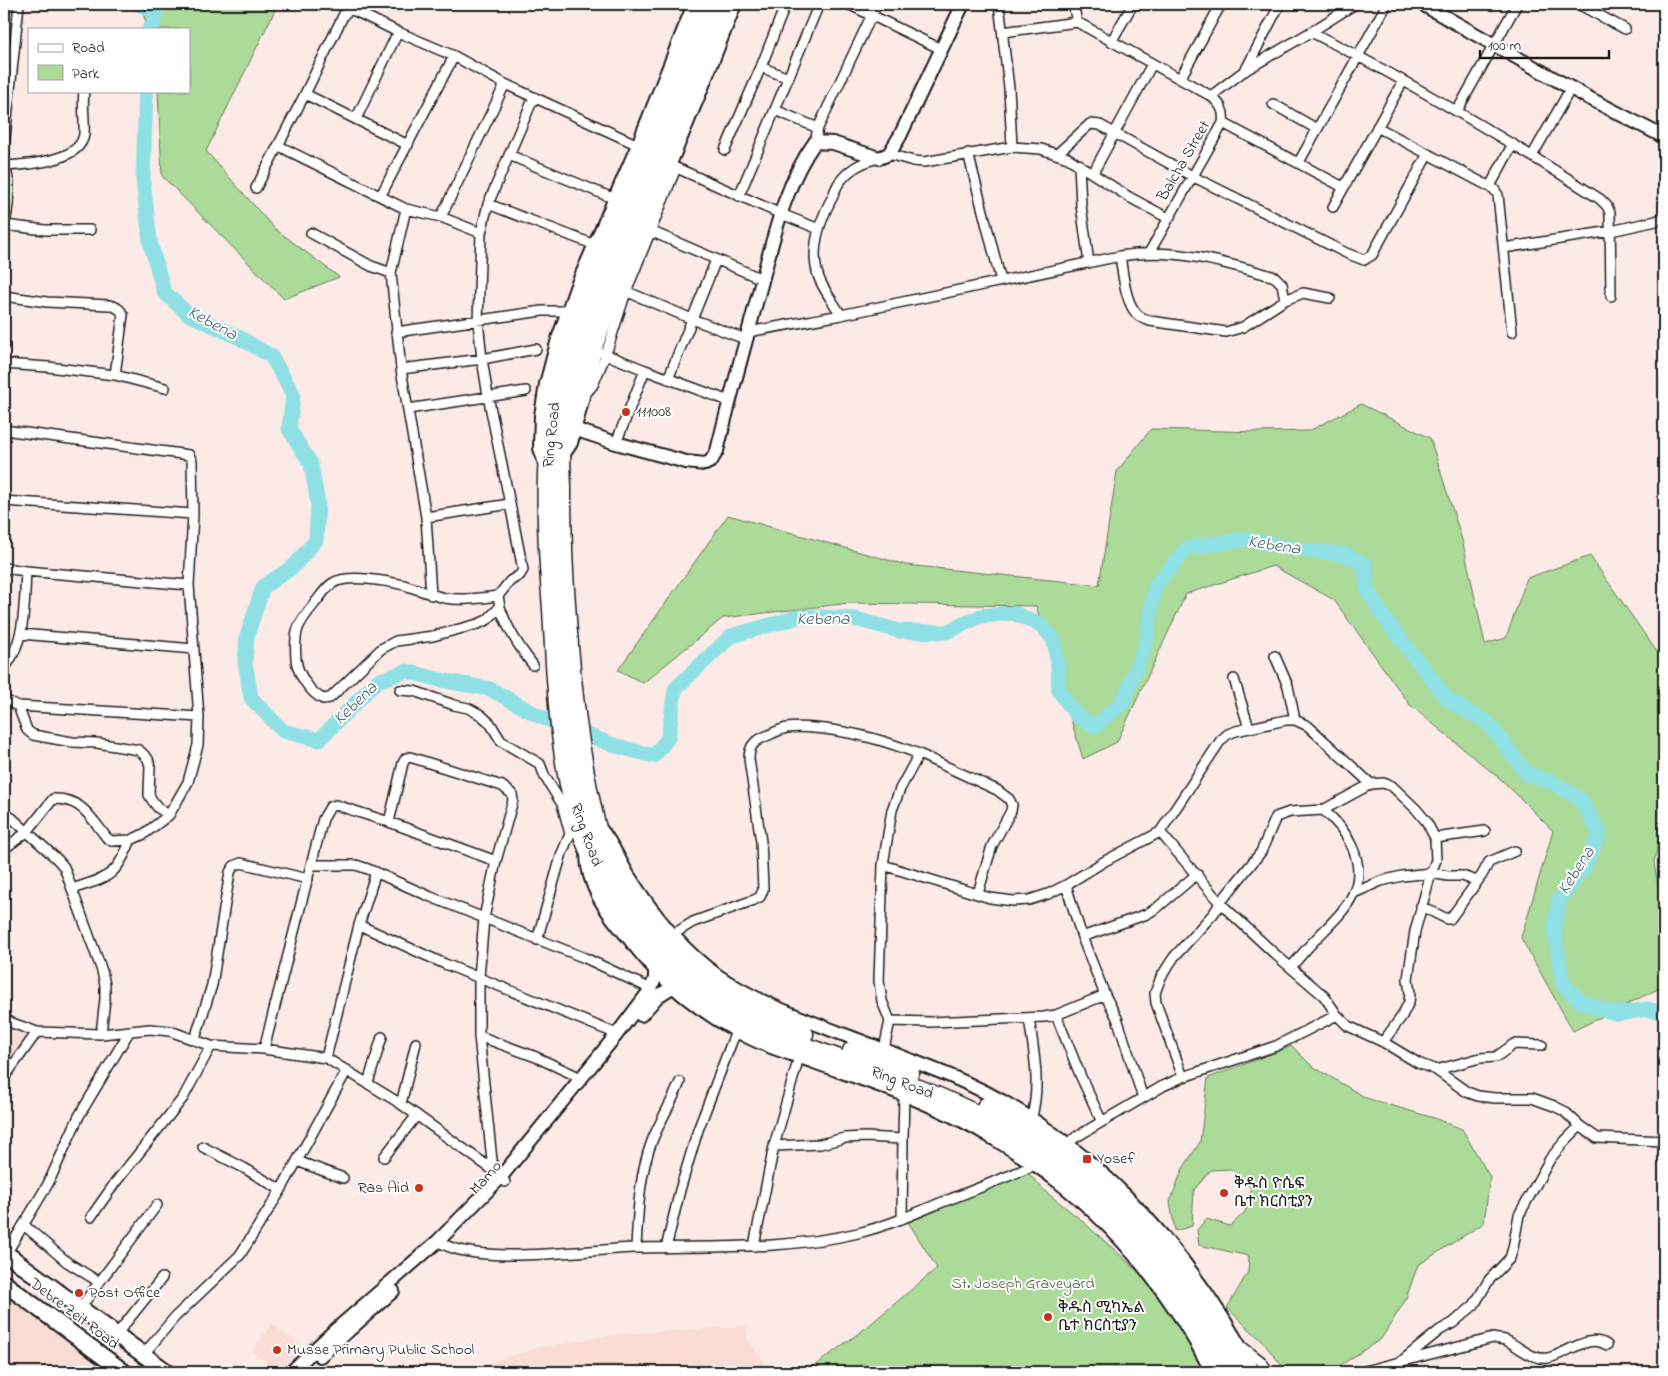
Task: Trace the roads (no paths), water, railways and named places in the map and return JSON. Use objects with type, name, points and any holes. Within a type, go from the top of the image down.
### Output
[{"type":"highway","name":"Ring Road","points":[[706,4],[654,136],[579,313],[562,367],[554,401],[548,443],[547,470],[556,566],[561,729],[581,796],[587,844],[610,892],[632,925],[678,974],[726,1011],[777,1036],[912,1086],[969,1111],[1027,1146],[1083,1190],[1109,1212],[1169,1281],[1226,1372]]},
{"type":"highway","name":"Ring Road","points":[[556,566],[561,458],[565,420],[577,365],[592,317],[659,159],[721,4]]},
{"type":"highway","name":"Ring Road","points":[[581,796],[596,824],[602,845],[614,871],[632,902],[655,933],[678,958],[706,982],[737,1002],[792,1030],[921,1077],[979,1103],[1012,1122],[1074,1164],[1124,1210],[1161,1251],[1201,1306],[1239,1372]]},
{"type":"main road","name":"Debre Zeit Road","points":[[5,1253],[167,1372]]},
{"type":"main road","name":"Debre Zeit Road","points":[[4,1283],[124,1372]]},
{"type":"street","points":[[4,147],[19,4]]},
{"type":"street","points":[[547,470],[540,448],[541,416],[546,384],[567,311],[638,145],[694,4]]},
{"type":"street","points":[[561,458],[571,443],[583,397],[601,352],[622,290],[648,230],[734,4]]},
{"type":"street","points":[[739,196],[819,4]]},
{"type":"street","points":[[848,4],[942,49]]},
{"type":"street","points":[[574,429],[686,462],[705,464],[711,461],[717,451],[762,279],[790,188],[815,142],[818,128],[876,4]]},
{"type":"street","points":[[841,315],[819,278],[815,245],[819,229],[840,180],[864,162],[884,156],[900,136],[963,4]]},
{"type":"street","points":[[999,4],[1009,88],[1012,147]]},
{"type":"street","points":[[1073,4],[1077,22]]},
{"type":"street","points":[[1111,42],[1133,4]]},
{"type":"street","points":[[1180,79],[1221,4]]},
{"type":"street","points":[[1244,71],[1280,4]]},
{"type":"street","points":[[1211,96],[1244,71],[1355,4]]},
{"type":"street","points":[[1299,162],[1387,4]]},
{"type":"street","points":[[1422,4],[1615,113],[1664,137]]},
{"type":"street","points":[[1457,111],[1517,4]]},
{"type":"street","points":[[1578,4],[1625,29]]},
{"type":"street","points":[[256,188],[279,146],[344,14],[347,11],[355,10],[398,32],[454,56],[505,84],[638,145]]},
{"type":"street","points":[[725,150],[761,68],[783,11]]},
{"type":"street","points":[[1003,32],[1077,22],[1211,96],[1222,108],[1224,122]]},
{"type":"street","points":[[356,119],[398,32]]},
{"type":"street","points":[[1311,32],[1357,55],[1457,111],[1600,199],[1607,206],[1610,213],[1611,296]]},
{"type":"street","points":[[381,195],[454,56]]},
{"type":"street","points":[[1093,173],[1152,64]]},
{"type":"street","points":[[761,68],[788,78]]},
{"type":"street","points":[[1333,207],[1403,81]]},
{"type":"street","points":[[441,217],[505,84]]},
{"type":"street","points":[[1532,156],[1571,88]]},
{"type":"street","points":[[4,166],[27,165],[49,161],[67,154],[79,145],[84,135],[82,103],[84,92]]},
{"type":"street","points":[[305,94],[408,145]]},
{"type":"street","points":[[500,607],[487,620],[478,624],[433,636],[396,641],[381,649],[330,698],[323,699],[312,691],[297,665],[296,638],[298,625],[332,584],[352,579],[374,581],[405,586],[431,595],[457,600],[498,596],[510,581],[523,570],[488,396],[478,321],[482,233],[488,204],[534,97]]},
{"type":"street","points":[[1273,104],[1317,129]]},
{"type":"street","points":[[775,110],[818,128]]},
{"type":"street","name":"Balcha Street","points":[[1149,253],[1224,122],[1343,187]]},
{"type":"street","points":[[1057,154],[1090,124],[1100,125],[1192,176],[1346,253],[1364,260],[1372,256],[1428,154]]},
{"type":"street","points":[[1377,127],[1490,186],[1498,195],[1512,332]]},
{"type":"street","points":[[815,142],[833,143],[884,156],[924,162],[1012,147],[1041,149],[1079,164],[1129,197],[1168,218]]},
{"type":"street","points":[[1490,186],[1513,144]]},
{"type":"street","points":[[279,146],[406,209],[441,217],[482,233]]},
{"type":"street","points":[[968,153],[1001,281]]},
{"type":"street","points":[[509,155],[615,198]]},
{"type":"street","points":[[4,161],[8,183],[5,228],[90,230]]},
{"type":"street","points":[[1079,164],[1081,205],[1089,263]]},
{"type":"street","points":[[673,166],[819,229]]},
{"type":"street","points":[[488,204],[595,245]]},
{"type":"street","points":[[406,209],[391,273],[401,369],[426,517],[431,595]]},
{"type":"street","points":[[1504,248],[1610,231],[1656,221],[1664,217]]},
{"type":"street","points":[[648,230],[762,279]]},
{"type":"street","points":[[311,233],[371,266],[391,273]]},
{"type":"street","points":[[622,290],[692,320],[747,335],[1120,256],[1169,253],[1195,256],[1275,277],[1282,284],[1285,300]]},
{"type":"street","points":[[1120,256],[1125,287],[1132,305],[1140,317],[1150,321],[1226,332],[1243,327],[1285,300],[1303,293],[1330,298]]},
{"type":"street","points":[[668,379],[716,260]]},
{"type":"street","points":[[4,296],[29,300],[117,307],[121,310],[122,315],[115,375]]},
{"type":"street","points":[[396,332],[542,311],[567,311]]},
{"type":"street","points":[[401,369],[482,359],[536,349]]},
{"type":"street","points":[[601,352],[729,401]]},
{"type":"street","points":[[4,364],[115,375],[165,388]]},
{"type":"street","points":[[616,442],[645,370]]},
{"type":"street","points":[[408,409],[526,391]]},
{"type":"street","points":[[4,430],[189,456],[192,461],[194,514],[189,585],[199,717],[198,745],[188,782],[169,815],[144,834],[131,840],[112,841],[106,838],[82,806],[58,798],[49,802],[27,832],[4,848]]},
{"type":"street","points":[[4,501],[194,514]]},
{"type":"street","points":[[426,517],[510,504]]},
{"type":"street","points":[[4,568],[189,585]]},
{"type":"street","points":[[4,669],[9,663],[21,634],[26,571]]},
{"type":"street","points":[[498,596],[508,628],[533,665]]},
{"type":"street","points":[[21,634],[194,649]]},
{"type":"street","points":[[1275,656],[1288,686],[1295,720]]},
{"type":"street","points":[[1234,679],[1249,728]]},
{"type":"street","points":[[400,690],[414,691],[454,706],[468,708],[481,715],[490,723],[501,741],[540,764],[545,777],[562,804],[570,834],[562,853],[537,940]]},
{"type":"street","points":[[4,700],[18,706],[199,717]]},
{"type":"street","points":[[18,706],[27,730],[33,736],[139,750],[148,759],[150,766],[149,795],[158,808],[169,815]]},
{"type":"street","points":[[883,865],[990,898],[1029,900],[1048,894],[1105,860],[1160,832],[1221,740],[1228,734],[1286,720],[1295,720],[1308,726],[1371,784]]},
{"type":"street","points":[[672,935],[693,922],[754,900],[760,896],[763,890],[761,842],[749,750],[753,743],[760,738],[785,728],[801,726],[857,733],[893,744],[997,790],[1009,799],[1012,805],[1011,811],[992,846],[978,893]]},
{"type":"street","points":[[884,1049],[890,1021],[882,1001],[879,981],[883,865],[892,810],[900,789],[919,754]]},
{"type":"street","points":[[389,822],[403,763],[406,758],[410,757],[502,786],[512,794],[513,800],[496,861],[484,918],[479,977],[479,1036],[500,1177]]},
{"type":"street","points":[[1183,1077],[1156,1003],[1155,993],[1161,977],[1174,957],[1214,913],[1261,852],[1276,817],[1290,812],[1323,810],[1371,784],[1388,784],[1398,791],[1416,809],[1435,838],[1436,860],[1430,873],[1415,931],[1408,979],[1409,1002],[1402,1016],[1383,1042]]},
{"type":"street","points":[[264,1049],[311,865],[324,819],[330,807],[336,806],[389,822],[496,861]]},
{"type":"street","points":[[1291,967],[1340,914],[1354,893],[1357,877],[1356,856],[1351,842],[1331,816],[1323,810]]},
{"type":"street","points":[[4,813],[64,867],[105,985],[101,1034]]},
{"type":"street","points":[[596,824],[608,839],[628,874],[657,917],[672,935],[716,975],[773,1007],[884,1049],[982,1091],[1067,1144],[1100,1171],[1128,1198],[1172,1247],[1214,1305],[1254,1372]]},
{"type":"street","points":[[1435,838],[1485,831]]},
{"type":"street","points":[[1160,832],[1220,903],[1324,996],[1337,1015],[1348,1026],[1383,1042],[1418,1063],[1436,1070],[1467,1092],[1478,1096],[1532,1098],[1564,1111],[1580,1126],[1598,1138],[1664,1141]]},
{"type":"street","points":[[72,889],[113,871],[121,861],[131,840]]},
{"type":"street","points":[[587,844],[587,861],[595,889],[608,913],[655,969],[674,986],[710,1015],[736,1031],[768,1046],[904,1094],[969,1124],[1035,1165],[1076,1196],[1105,1224],[1140,1263],[1174,1309],[1212,1372]]},
{"type":"street","points":[[1421,906],[1450,919],[1489,862],[1515,851]]},
{"type":"street","points":[[195,1040],[212,985],[230,872],[234,866],[241,863],[308,879]]},
{"type":"street","points":[[311,865],[356,865],[376,872],[537,940],[585,958],[650,989]]},
{"type":"street","points":[[326,1058],[359,925],[376,872]]},
{"type":"street","points":[[1354,893],[1381,881],[1402,876],[1430,873],[1462,876],[1477,881]]},
{"type":"street","points":[[1082,937],[1147,914],[1197,874]]},
{"type":"street","points":[[1066,885],[1082,937],[1105,995],[1117,1018],[1143,1098]]},
{"type":"street","points":[[359,925],[617,1034]]},
{"type":"street","points":[[500,1177],[617,1034],[650,989],[655,978],[655,969]]},
{"type":"street","name":"Mamo","points":[[301,1372],[335,1337],[441,1243],[650,1004],[658,996],[674,986]]},
{"type":"street","points":[[890,1021],[931,1022],[1056,1015],[1105,995]]},
{"type":"street","points":[[1056,1015],[1081,1077],[1102,1122]]},
{"type":"street","points":[[1067,1144],[1143,1098],[1183,1077],[1276,1046],[1337,1015]]},
{"type":"street","points":[[4,1018],[37,1032],[101,1034],[150,1029],[170,1031],[211,1046],[264,1049],[326,1058],[401,1104],[500,1177]]},
{"type":"street","points":[[1029,1018],[1037,1086],[1035,1107],[1031,1120]]},
{"type":"street","points":[[666,1248],[680,1190],[698,1130],[736,1031]]},
{"type":"street","points":[[4,1078],[37,1032]]},
{"type":"street","points":[[5,1253],[25,1226],[48,1184],[79,1116],[129,1032]]},
{"type":"street","points":[[479,1036],[536,1057],[581,1078]]},
{"type":"street","points":[[368,1083],[382,1037]]},
{"type":"street","points":[[401,1104],[416,1043]]},
{"type":"street","points":[[1436,1070],[1480,1058],[1496,1057],[1514,1044],[1542,1045]]},
{"type":"street","points":[[91,1217],[183,1098],[211,1046]]},
{"type":"street","points":[[754,1246],[774,1146],[800,1057]]},
{"type":"street","points":[[143,1355],[176,1317],[240,1255],[281,1190],[347,1070]]},
{"type":"street","points":[[636,1248],[640,1185],[644,1169],[652,1141],[680,1082]]},
{"type":"street","points":[[902,1219],[904,1094]]},
{"type":"street","points":[[384,1157],[417,1115]]},
{"type":"street","points":[[1403,1360],[1474,1305],[1489,1280],[1510,1258],[1519,1215],[1550,1159],[1580,1126]]},
{"type":"street","points":[[774,1146],[820,1144],[845,1138],[903,1139]]},
{"type":"street","points":[[204,1147],[281,1190]]},
{"type":"street","points":[[297,1161],[343,1178]]},
{"type":"street","points":[[441,1243],[478,1253],[501,1255],[636,1248],[754,1246],[820,1240],[859,1233],[902,1219],[1035,1165]]},
{"type":"street","name":"Debre Zeit Road","points":[[80,1308],[157,1205]]},
{"type":"street","points":[[25,1226],[67,1262],[99,1282]]},
{"type":"street","points":[[116,1335],[162,1278]]},
{"type":"street","points":[[291,1372],[335,1337]]},
{"type":"street","points":[[1360,1372],[1493,1338],[1505,1340],[1540,1358],[1548,1358],[1595,1341],[1600,1341],[1607,1345]]},
{"type":"street","points":[[1237,1342],[1261,1361],[1269,1372]]},
{"type":"waterway","name":"Kebena","points":[[139,4],[156,13],[154,24],[150,28]]},
{"type":"waterway","name":"Kebena","points":[[146,92],[143,179],[150,242],[164,292],[188,314],[240,338],[271,356],[293,394],[289,429],[311,464],[318,504],[316,540],[294,566],[263,587],[247,636],[245,662],[251,698],[283,731],[319,740],[377,681],[407,671],[440,680],[490,689],[539,716],[613,745],[654,756],[668,738],[675,689],[731,636],[802,616],[855,619],[900,631],[946,632],[981,616],[1013,613],[1040,624],[1054,640],[1059,691],[1078,717],[1095,726],[1123,702],[1146,643],[1155,586],[1187,548],[1245,539],[1308,551],[1344,554],[1365,565],[1367,589],[1382,615],[1448,700],[1488,723],[1527,774],[1552,782],[1580,799],[1600,833],[1586,864],[1559,900],[1554,928],[1563,984],[1581,1002],[1617,1014],[1648,1009],[1664,1013]]},
{"type":"tram line","points":[[4,1262],[153,1372]]},
{"type":"tram line","points":[[4,1273],[139,1372]]},
{"type":"place","name":"111008","points":[[626,412]]},
{"type":"place","name":"Yosef","points":[[1087,1159]]},
{"type":"place","name":"Ras Aid","points":[[419,1188]]},
{"type":"place","name":"ቅዱስ ዮሴፍ ቤተ ክርስቲያን","points":[[1224,1193]]},
{"type":"place","name":"Post Office","points":[[79,1293]]},
{"type":"place","name":"ቅዱስ ሚካኤል ቤተ ክርስቲያን","points":[[1048,1317]]},
{"type":"place","name":"Musse Primary Public School","points":[[277,1350]]},
{"type":"park label","name":"St. Joseph Graveyard","points":[[1023,1284]]}]
